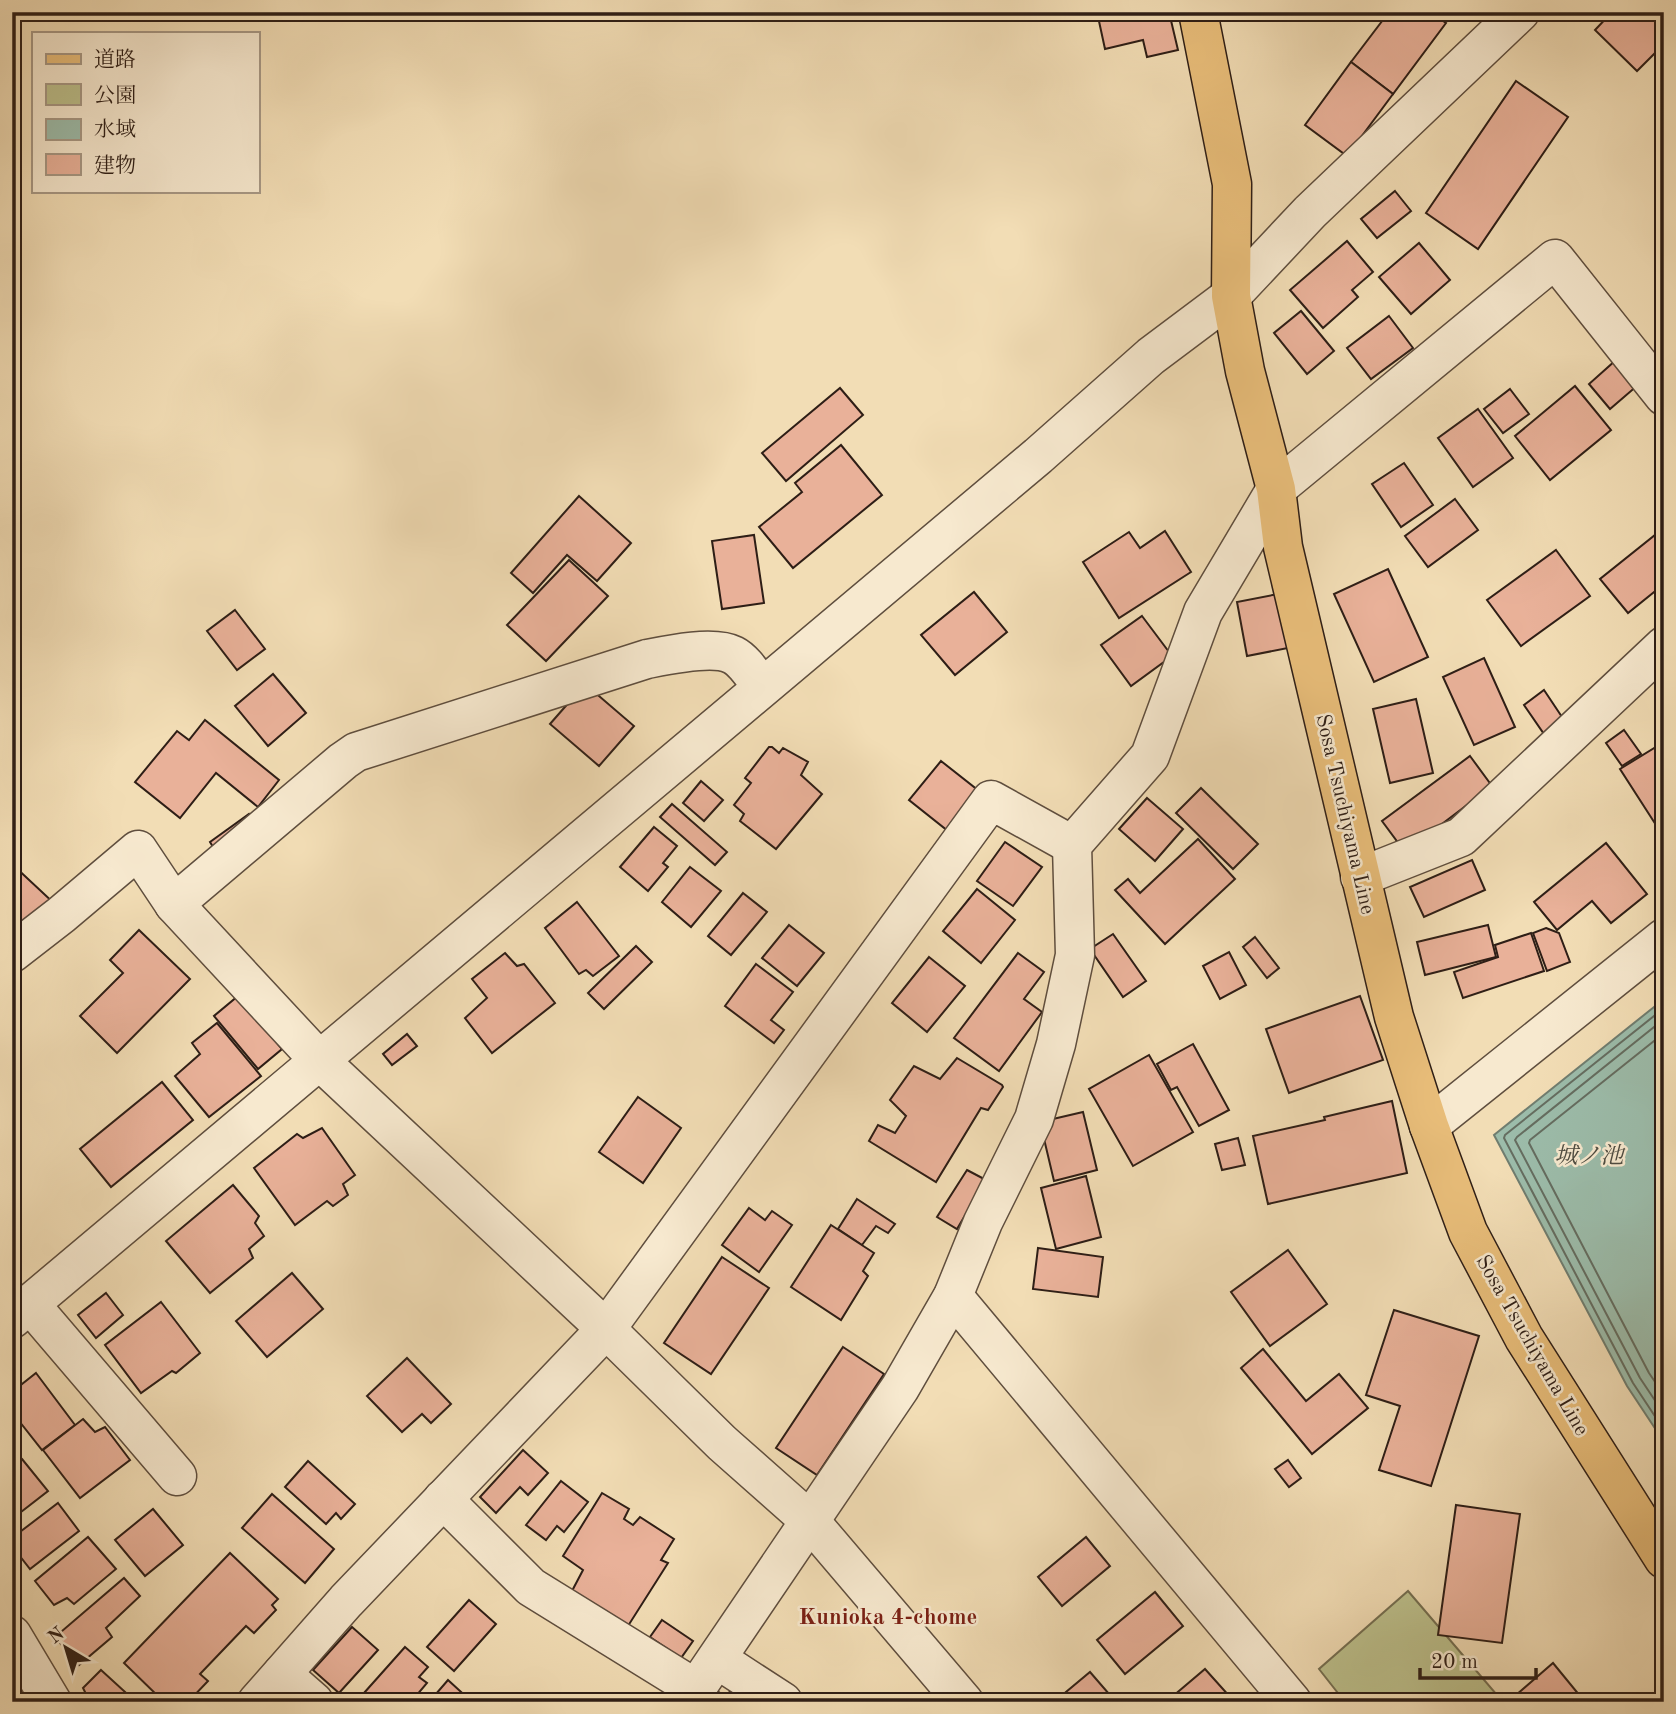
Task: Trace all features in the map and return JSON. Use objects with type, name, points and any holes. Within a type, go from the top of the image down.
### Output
[{"type":"main road","name":"Sosa Tsuchiyama Line","points":[[1198,12],[1231,184],[1231,296],[1245,371],[1276,489],[1283,547],[1394,1017],[1429,1126],[1468,1232],[1524,1338],[1664,1559]]},
{"type":"street","points":[[177,1476],[21,1312],[1038,456],[1151,356],[1231,296],[1310,212],[1520,12]]},
{"type":"street","points":[[700,1683],[900,1388],[953,1296],[983,1222],[1034,1119],[1056,1044],[1075,955],[1072,845],[1150,756],[1203,612],[1276,489],[1555,259],[1664,396]]},
{"type":"street","points":[[1360,877],[1461,837],[1664,646]]},
{"type":"street","points":[[174,904],[356,752],[647,660],[678,653],[706,650],[731,653],[762,687]]},
{"type":"street","points":[[314,1702],[269,1688],[346,1601],[606,1329],[991,800],[1072,845]]},
{"type":"street","points":[[12,953],[138,850],[174,904],[319,1060],[606,1329],[722,1444],[809,1520],[964,1702]]},
{"type":"street","points":[[1429,1126],[1664,938]]},
{"type":"street","points":[[953,1296],[1292,1702]]},
{"type":"street","points":[[443,1499],[531,1587],[700,1683],[783,1702]]},
{"type":"street","points":[[12,1636],[52,1702]]},
{"type":"green space","points":[[1408,1591],[1503,1702],[1345,1702],[1319,1669]]},
{"type":"water","name":"城ノ池","points":[[1664,999],[1664,1442],[1627,1386],[1494,1135]]},
{"type":"building","points":[[1097,12],[1169,12],[1178,50],[1147,57],[1143,40],[1105,49]]},
{"type":"building","points":[[1389,12],[1430,12],[1446,23],[1393,94],[1351,62]]},
{"type":"building","points":[[1434,12],[1448,12],[1440,20]]},
{"type":"building","points":[[1612,12],[1664,12],[1664,44],[1637,71],[1595,30]]},
{"type":"building","points":[[1351,62],[1393,94],[1347,156],[1305,125]]},
{"type":"building","points":[[1516,81],[1568,117],[1478,249],[1426,213]]},
{"type":"building","points":[[1395,191],[1411,211],[1377,238],[1361,219]]},
{"type":"building","points":[[1347,241],[1373,272],[1352,290],[1358,297],[1323,328],[1290,290]]},
{"type":"building","points":[[1419,243],[1450,280],[1411,314],[1379,277]]},
{"type":"building","points":[[1301,311],[1334,351],[1307,374],[1274,333]]},
{"type":"building","points":[[1389,316],[1413,348],[1371,379],[1347,348]]},
{"type":"building","points":[[1616,360],[1638,385],[1610,409],[1589,384]]},
{"type":"building","points":[[1575,386],[1611,430],[1550,480],[1515,436]]},
{"type":"building","points":[[840,388],[863,415],[786,481],[762,453]]},
{"type":"building","points":[[1510,389],[1529,414],[1503,433],[1484,409]]},
{"type":"building","points":[[1478,409],[1513,458],[1473,487],[1438,438]]},
{"type":"building","points":[[841,445],[882,495],[793,568],[759,527],[802,492],[795,483]]},
{"type":"building","points":[[1404,463],[1433,505],[1401,527],[1372,484]]},
{"type":"building","points":[[579,496],[631,543],[597,581],[567,555],[533,593],[511,573]]},
{"type":"building","points":[[1455,499],[1478,530],[1428,567],[1405,536]]},
{"type":"building","points":[[1165,531],[1191,572],[1119,618],[1083,562],[1129,532],[1140,548]]},
{"type":"building","points":[[754,535],[764,603],[722,609],[712,541]]},
{"type":"building","points":[[1655,535],[1664,546],[1664,584],[1628,613],[1600,579]]},
{"type":"building","points":[[1556,550],[1590,596],[1521,646],[1487,600]]},
{"type":"building","points":[[569,560],[608,596],[546,661],[507,625]]},
{"type":"building","points":[[1388,569],[1428,657],[1374,682],[1334,594]]},
{"type":"building","points":[[974,592],[1007,632],[955,675],[921,635]]},
{"type":"building","points":[[1278,594],[1288,648],[1247,656],[1237,602]]},
{"type":"building","points":[[235,610],[265,649],[237,670],[207,631]]},
{"type":"building","points":[[1142,616],[1172,656],[1131,686],[1101,645]]},
{"type":"building","points":[[1484,658],[1515,727],[1474,745],[1443,677]]},
{"type":"building","points":[[273,674],[306,713],[268,746],[235,706]]},
{"type":"building","points":[[585,684],[634,726],[599,766],[550,724]]},
{"type":"building","points":[[1544,690],[1564,720],[1544,734],[1524,705]]},
{"type":"building","points":[[1416,699],[1433,773],[1390,783],[1373,709]]},
{"type":"building","points":[[205,720],[279,780],[258,807],[216,773],[180,818],[135,782],[177,731],[189,740]]},
{"type":"building","points":[[1624,730],[1641,754],[1622,766],[1606,743]]},
{"type":"building","points":[[1664,742],[1664,821],[1656,825],[1620,769]]},
{"type":"building","points":[[769,747],[779,753],[783,748],[808,762],[801,775],[822,794],[776,849],[740,821],[744,814],[734,805],[751,783],[745,778]]},
{"type":"building","points":[[1470,756],[1492,786],[1405,852],[1382,821]]},
{"type":"building","points":[[941,761],[979,791],[948,831],[909,800]]},
{"type":"building","points":[[701,781],[723,800],[704,821],[683,803]]},
{"type":"building","points":[[1201,788],[1258,844],[1233,869],[1176,813]]},
{"type":"building","points":[[1147,798],[1183,829],[1155,861],[1119,829]]},
{"type":"building","points":[[672,804],[727,852],[715,865],[660,817]]},
{"type":"building","points":[[249,814],[258,827],[218,855],[210,842]]},
{"type":"building","points":[[654,827],[677,846],[663,863],[668,867],[648,891],[620,867]]},
{"type":"building","points":[[1198,839],[1235,879],[1165,944],[1115,890],[1128,879],[1140,893]]},
{"type":"building","points":[[1005,842],[1042,867],[1013,906],[977,881]]},
{"type":"building","points":[[1606,843],[1647,894],[1611,923],[1592,901],[1557,930],[1534,902]]},
{"type":"building","points":[[1472,860],[1485,890],[1424,917],[1410,887]]},
{"type":"building","points":[[12,864],[57,906],[32,931],[12,912]]},
{"type":"building","points":[[690,867],[721,891],[691,927],[662,902]]},
{"type":"building","points":[[977,889],[1015,920],[981,963],[943,931]]},
{"type":"building","points":[[743,893],[767,912],[731,955],[708,936]]},
{"type":"building","points":[[577,902],[619,956],[593,976],[586,970],[579,974],[545,928]]},
{"type":"building","points":[[789,925],[824,953],[797,986],[762,958]]},
{"type":"building","points":[[1488,925],[1496,957],[1425,975],[1417,942]]},
{"type":"building","points":[[1546,928],[1559,933],[1570,962],[1547,971],[1533,933]]},
{"type":"building","points":[[139,930],[190,979],[117,1053],[80,1016],[123,973],[110,960]]},
{"type":"building","points":[[1531,933],[1544,971],[1463,998],[1454,972],[1498,957],[1495,945]]},
{"type":"building","points":[[1113,934],[1146,981],[1123,997],[1090,949]]},
{"type":"building","points":[[1255,937],[1279,968],[1267,978],[1243,947]]},
{"type":"building","points":[[636,946],[652,962],[604,1009],[588,993]]},
{"type":"building","points":[[1229,952],[1246,985],[1220,999],[1203,966]]},
{"type":"building","points":[[505,953],[517,966],[524,964],[555,1003],[492,1053],[465,1018],[487,998],[472,979]]},
{"type":"building","points":[[1018,953],[1044,972],[1024,999],[1042,1012],[999,1071],[954,1038]]},
{"type":"building","points":[[929,957],[965,986],[927,1032],[892,1003]]},
{"type":"building","points":[[756,964],[793,992],[771,1020],[784,1030],[774,1043],[725,1006]]},
{"type":"building","points":[[238,996],[282,1049],[258,1069],[214,1016]]},
{"type":"building","points":[[1360,996],[1383,1060],[1289,1093],[1266,1029]]},
{"type":"building","points":[[217,1023],[261,1076],[209,1117],[175,1076],[200,1054],[192,1043]]},
{"type":"building","points":[[407,1034],[417,1046],[392,1065],[383,1054]]},
{"type":"building","points":[[1193,1044],[1229,1110],[1199,1126],[1177,1087],[1171,1090],[1157,1064]]},
{"type":"building","points":[[1149,1055],[1193,1132],[1133,1166],[1089,1089]]},
{"type":"building","points":[[957,1058],[1003,1087],[988,1110],[981,1108],[936,1182],[869,1141],[878,1125],[895,1133],[906,1116],[890,1100],[914,1066],[940,1079]]},
{"type":"building","points":[[162,1082],[193,1120],[111,1187],[80,1149]]},
{"type":"building","points":[[638,1097],[681,1128],[643,1183],[599,1152]]},
{"type":"building","points":[[1392,1101],[1407,1173],[1268,1204],[1253,1136]]},
{"type":"building","points":[[1083,1112],[1097,1170],[1054,1181],[1040,1122]]},
{"type":"building","points":[[322,1128],[355,1175],[343,1184],[348,1195],[333,1206],[327,1201],[295,1225],[254,1168],[297,1134],[303,1138]]},
{"type":"building","points":[[1238,1138],[1245,1165],[1222,1170],[1215,1144]]},
{"type":"building","points":[[967,1170],[986,1180],[957,1229],[937,1217]]},
{"type":"building","points":[[1086,1176],[1101,1237],[1056,1249],[1041,1188]]},
{"type":"building","points":[[233,1185],[259,1216],[255,1223],[264,1236],[249,1249],[253,1258],[210,1293],[166,1241]]},
{"type":"building","points":[[857,1199],[895,1224],[888,1233],[876,1226],[862,1245],[838,1229]]},
{"type":"building","points":[[749,1208],[765,1220],[772,1211],[792,1225],[759,1272],[722,1245]]},
{"type":"building","points":[[831,1225],[874,1253],[863,1271],[868,1276],[841,1320],[791,1287]]},
{"type":"building","points":[[1038,1248],[1103,1257],[1098,1297],[1033,1289]]},
{"type":"building","points":[[1288,1250],[1327,1304],[1270,1346],[1231,1292]]},
{"type":"building","points":[[722,1257],[769,1288],[711,1374],[664,1343]]},
{"type":"building","points":[[292,1273],[323,1309],[267,1357],[236,1321]]},
{"type":"building","points":[[106,1293],[123,1315],[96,1338],[78,1315]]},
{"type":"building","points":[[161,1302],[200,1353],[176,1373],[172,1371],[141,1393],[105,1345]]},
{"type":"building","points":[[1394,1310],[1479,1336],[1431,1486],[1379,1470],[1400,1406],[1366,1395]]},
{"type":"building","points":[[843,1347],[884,1374],[817,1475],[776,1448]]},
{"type":"building","points":[[1263,1349],[1306,1401],[1339,1374],[1368,1408],[1312,1454],[1241,1368]]},
{"type":"building","points":[[407,1358],[451,1404],[431,1423],[422,1414],[402,1432],[367,1396]]},
{"type":"building","points":[[36,1373],[75,1425],[42,1450],[12,1412],[12,1392]]},
{"type":"building","points":[[83,1419],[95,1432],[105,1427],[130,1460],[80,1498],[43,1450]]},
{"type":"building","points":[[523,1450],[548,1473],[528,1495],[520,1487],[496,1513],[480,1497]]},
{"type":"building","points":[[22,1459],[48,1491],[12,1519],[12,1466]]},
{"type":"building","points":[[1288,1460],[1301,1478],[1289,1487],[1275,1469]]},
{"type":"building","points":[[308,1461],[355,1504],[341,1519],[336,1513],[326,1524],[285,1487]]},
{"type":"building","points":[[561,1481],[588,1502],[564,1532],[557,1526],[546,1540],[526,1525]]},
{"type":"building","points":[[602,1493],[629,1509],[624,1519],[633,1525],[640,1517],[674,1539],[661,1560],[668,1563],[628,1626],[572,1591],[583,1570],[563,1556]]},
{"type":"building","points":[[272,1494],[334,1549],[305,1583],[242,1528]]},
{"type":"building","points":[[58,1503],[79,1531],[30,1569],[12,1546],[12,1538]]},
{"type":"building","points":[[1456,1505],[1520,1514],[1502,1643],[1438,1635]]},
{"type":"building","points":[[153,1509],[183,1545],[145,1576],[115,1540]]},
{"type":"building","points":[[88,1537],[116,1569],[74,1604],[67,1598],[54,1605],[35,1581]]},
{"type":"building","points":[[1086,1537],[1110,1566],[1062,1606],[1038,1577]]},
{"type":"building","points":[[230,1553],[278,1599],[272,1605],[276,1610],[254,1633],[246,1626],[200,1674],[208,1681],[190,1700],[185,1696],[179,1702],[164,1702],[124,1663]]},
{"type":"building","points":[[124,1578],[140,1596],[106,1628],[112,1637],[79,1665],[55,1637]]},
{"type":"building","points":[[1155,1592],[1183,1626],[1125,1674],[1097,1640]]},
{"type":"building","points":[[469,1600],[496,1624],[454,1671],[427,1647]]},
{"type":"building","points":[[662,1620],[693,1641],[681,1658],[650,1637]]},
{"type":"building","points":[[352,1627],[378,1650],[339,1693],[313,1670]]},
{"type":"building","points":[[405,1647],[428,1667],[419,1677],[427,1683],[411,1702],[375,1702],[364,1693]]},
{"type":"building","points":[[1553,1663],[1585,1702],[1508,1702]]},
{"type":"building","points":[[1205,1669],[1231,1698],[1227,1702],[1166,1702]]},
{"type":"building","points":[[101,1670],[136,1702],[85,1702],[88,1698],[83,1688]]},
{"type":"building","points":[[1090,1672],[1116,1702],[1054,1702]]},
{"type":"building","points":[[448,1680],[472,1702],[429,1702]]},
{"type":"building","points":[[733,1689],[749,1702],[708,1702],[717,1691],[725,1696]]},
{"type":"district","name":"Kunioka 4-chome","points":[[888,1616]]}]
